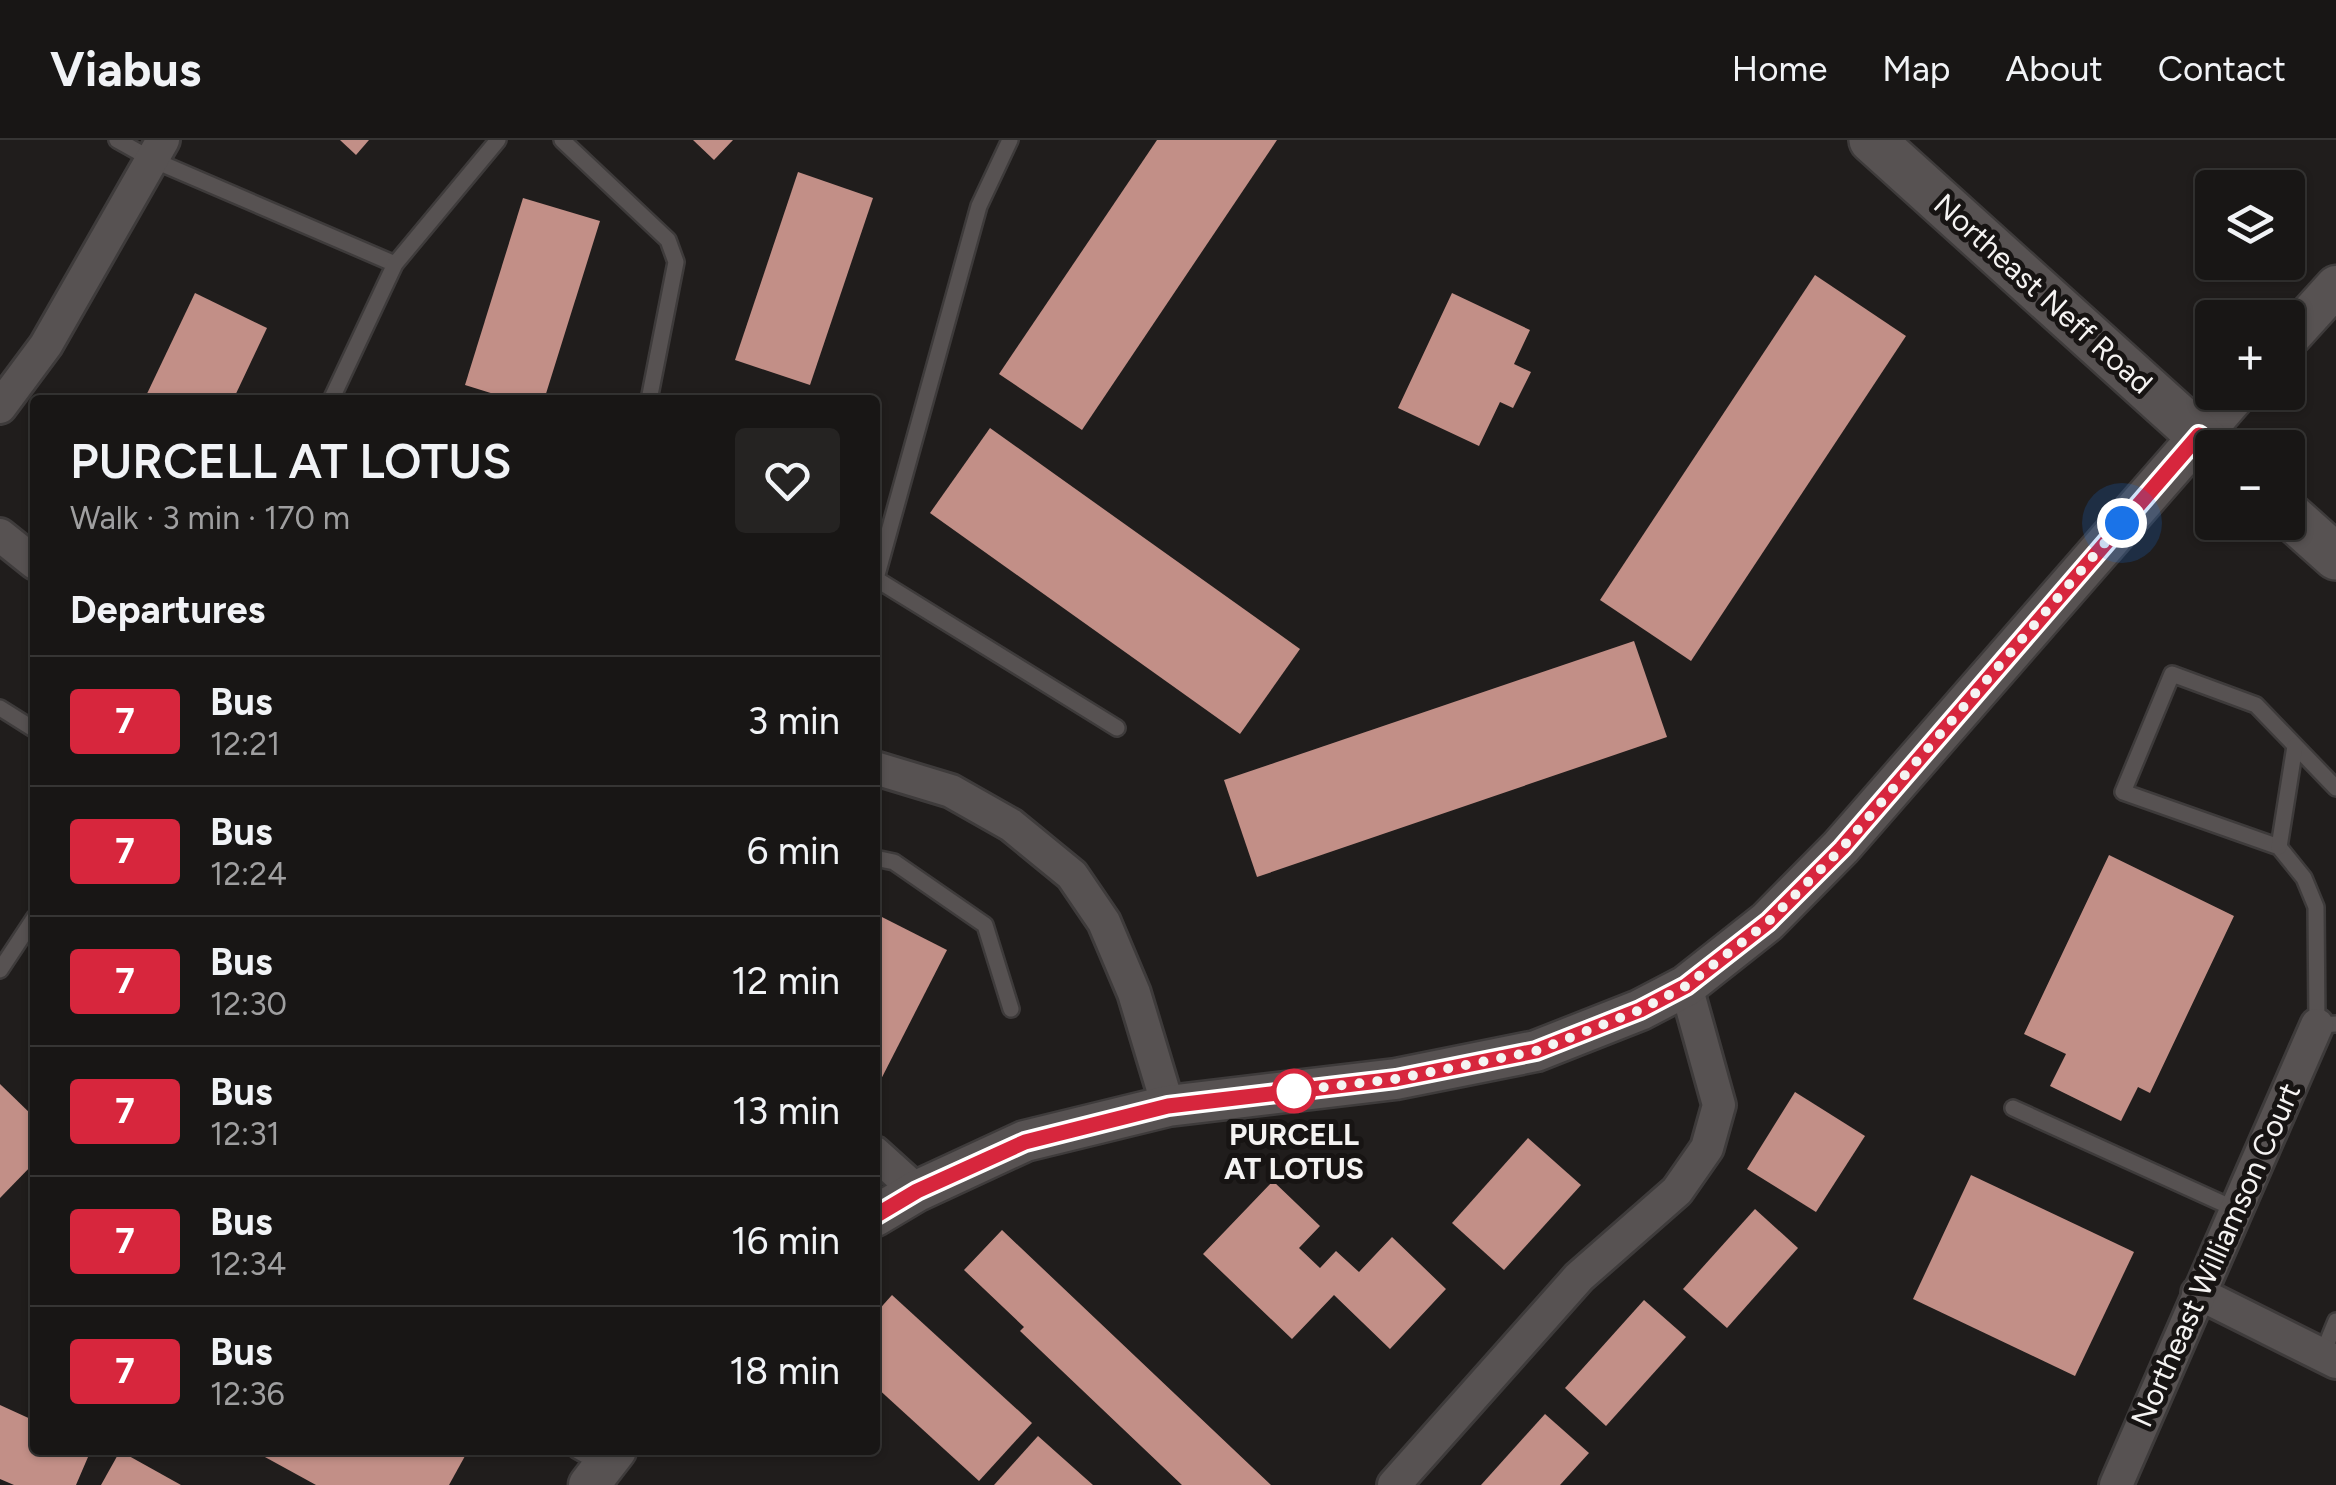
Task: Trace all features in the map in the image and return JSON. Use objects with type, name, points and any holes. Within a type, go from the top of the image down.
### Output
[{"type":"main road","name":"Northeast Neff Road","points":[[1872,140],[2195,431]]},
{"type":"main road","points":[[2305,529],[2336,557]]},
{"type":"street","points":[[0,408],[46,346],[157,150]]},
{"type":"street","points":[[2305,320],[2336,286]]},
{"type":"street","points":[[880,1213],[917,1191],[1025,1142],[1168,1106],[1396,1079],[1536,1051],[1640,1010],[1686,986],[1768,922],[1842,848],[2195,453]]},
{"type":"street","points":[[0,534],[30,559]]},
{"type":"street","points":[[880,770],[951,791],[1010,824],[1072,876],[1104,922],[1134,993],[1168,1106]]},
{"type":"street","points":[[1394,1485],[1579,1277],[1677,1192],[1707,1148],[1719,1104],[1686,986]]},
{"type":"street","name":"Northeast Williamson Court","points":[[2116,1485],[2235,1210],[2327,1024]]},
{"type":"street","points":[[880,1158],[917,1191]]},
{"type":"street","points":[[2198,1292],[2329,1358]]},
{"type":"lane","points":[[117,140],[157,150],[395,264]]},
{"type":"lane","points":[[333,395],[395,264],[498,140]]},
{"type":"lane","points":[[562,140],[668,240],[676,262],[650,395]]},
{"type":"lane","points":[[880,567],[980,206],[1010,140]]},
{"type":"lane","points":[[880,583],[1117,728]]},
{"type":"lane","points":[[2327,1024],[2316,907],[2304,878],[2279,847],[2123,792],[2172,674],[2256,705],[2336,788]]},
{"type":"lane","points":[[0,708],[30,727]]},
{"type":"lane","points":[[2279,847],[2295,746]]},
{"type":"lane","points":[[880,859],[894,862],[985,925],[1011,1009]]},
{"type":"lane","points":[[0,970],[30,925]]},
{"type":"lane","points":[[2013,1108],[2235,1210]]},
{"type":"lane","points":[[2329,1358],[2336,1320]]},
{"type":"building","points":[[340,140],[369,140],[356,155]]},
{"type":"building","points":[[693,140],[733,140],[714,160]]},
{"type":"building","points":[[1157,140],[1277,140],[1082,430],[999,374]]},
{"type":"building","points":[[798,172],[873,198],[810,385],[735,360]]},
{"type":"building","points":[[523,198],[600,221],[546,395],[497,395],[465,385]]},
{"type":"building","points":[[1815,275],[1906,336],[1691,661],[1600,600]]},
{"type":"building","points":[[195,293],[267,328],[235,395],[146,395]]},
{"type":"building","points":[[1452,293],[1530,330],[1514,364],[1531,372],[1513,408],[1500,402],[1479,446],[1398,408]]},
{"type":"building","points":[[990,428],[1300,649],[1240,734],[930,513]]},
{"type":"building","points":[[1634,641],[1667,737],[1257,877],[1224,780]]},
{"type":"building","points":[[2109,855],[2234,916],[2150,1093],[2138,1087],[2121,1121],[2050,1086],[2066,1054],[2024,1034]]},
{"type":"building","points":[[880,916],[947,950],[880,1081]]},
{"type":"building","points":[[0,1084],[30,1113],[30,1167],[0,1198]]},
{"type":"building","points":[[1795,1092],[1865,1136],[1816,1212],[1747,1169]]},
{"type":"building","points":[[1528,1138],[1581,1185],[1504,1270],[1452,1223]]},
{"type":"building","points":[[1971,1175],[2134,1252],[2075,1376],[1913,1299]]},
{"type":"building","points":[[1273,1181],[1320,1226],[1299,1248],[1320,1268],[1336,1251],[1359,1272],[1392,1237],[1446,1289],[1390,1349],[1334,1295],[1292,1339],[1203,1254]]},
{"type":"building","points":[[1755,1209],[1798,1248],[1727,1328],[1683,1289]]},
{"type":"building","points":[[1002,1230],[1271,1485],[1182,1485],[1020,1331],[1024,1327],[964,1270]]},
{"type":"building","points":[[892,1295],[1032,1423],[979,1481],[880,1391],[880,1308]]},
{"type":"building","points":[[1644,1300],[1686,1337],[1606,1426],[1565,1388]]},
{"type":"building","points":[[0,1405],[30,1419],[30,1455],[89,1455],[76,1485],[14,1485],[0,1479]]},
{"type":"building","points":[[1545,1414],[1589,1453],[1560,1485],[1481,1485]]},
{"type":"building","points":[[1038,1436],[1093,1485],[994,1485]]},
{"type":"building","points":[[118,1455],[127,1455],[181,1485],[101,1485]]},
{"type":"building","points":[[261,1455],[465,1456],[449,1485],[316,1485]]},
{"type":"bus line","name":"7","points":[[880,1213],[917,1191],[1025,1142],[1168,1106],[1396,1079],[1536,1051],[1640,1010],[1686,986],[1768,922],[1842,848],[2195,440]]},
{"type":"place","name":"PURCELL AT LOTUS","points":[[1294,1091]]},
{"type":"route","points":[[1294,1091],[1282,1092],[1396,1079],[1536,1051],[1640,1010],[1686,986],[1768,922],[1842,848],[2122,523]]}]
